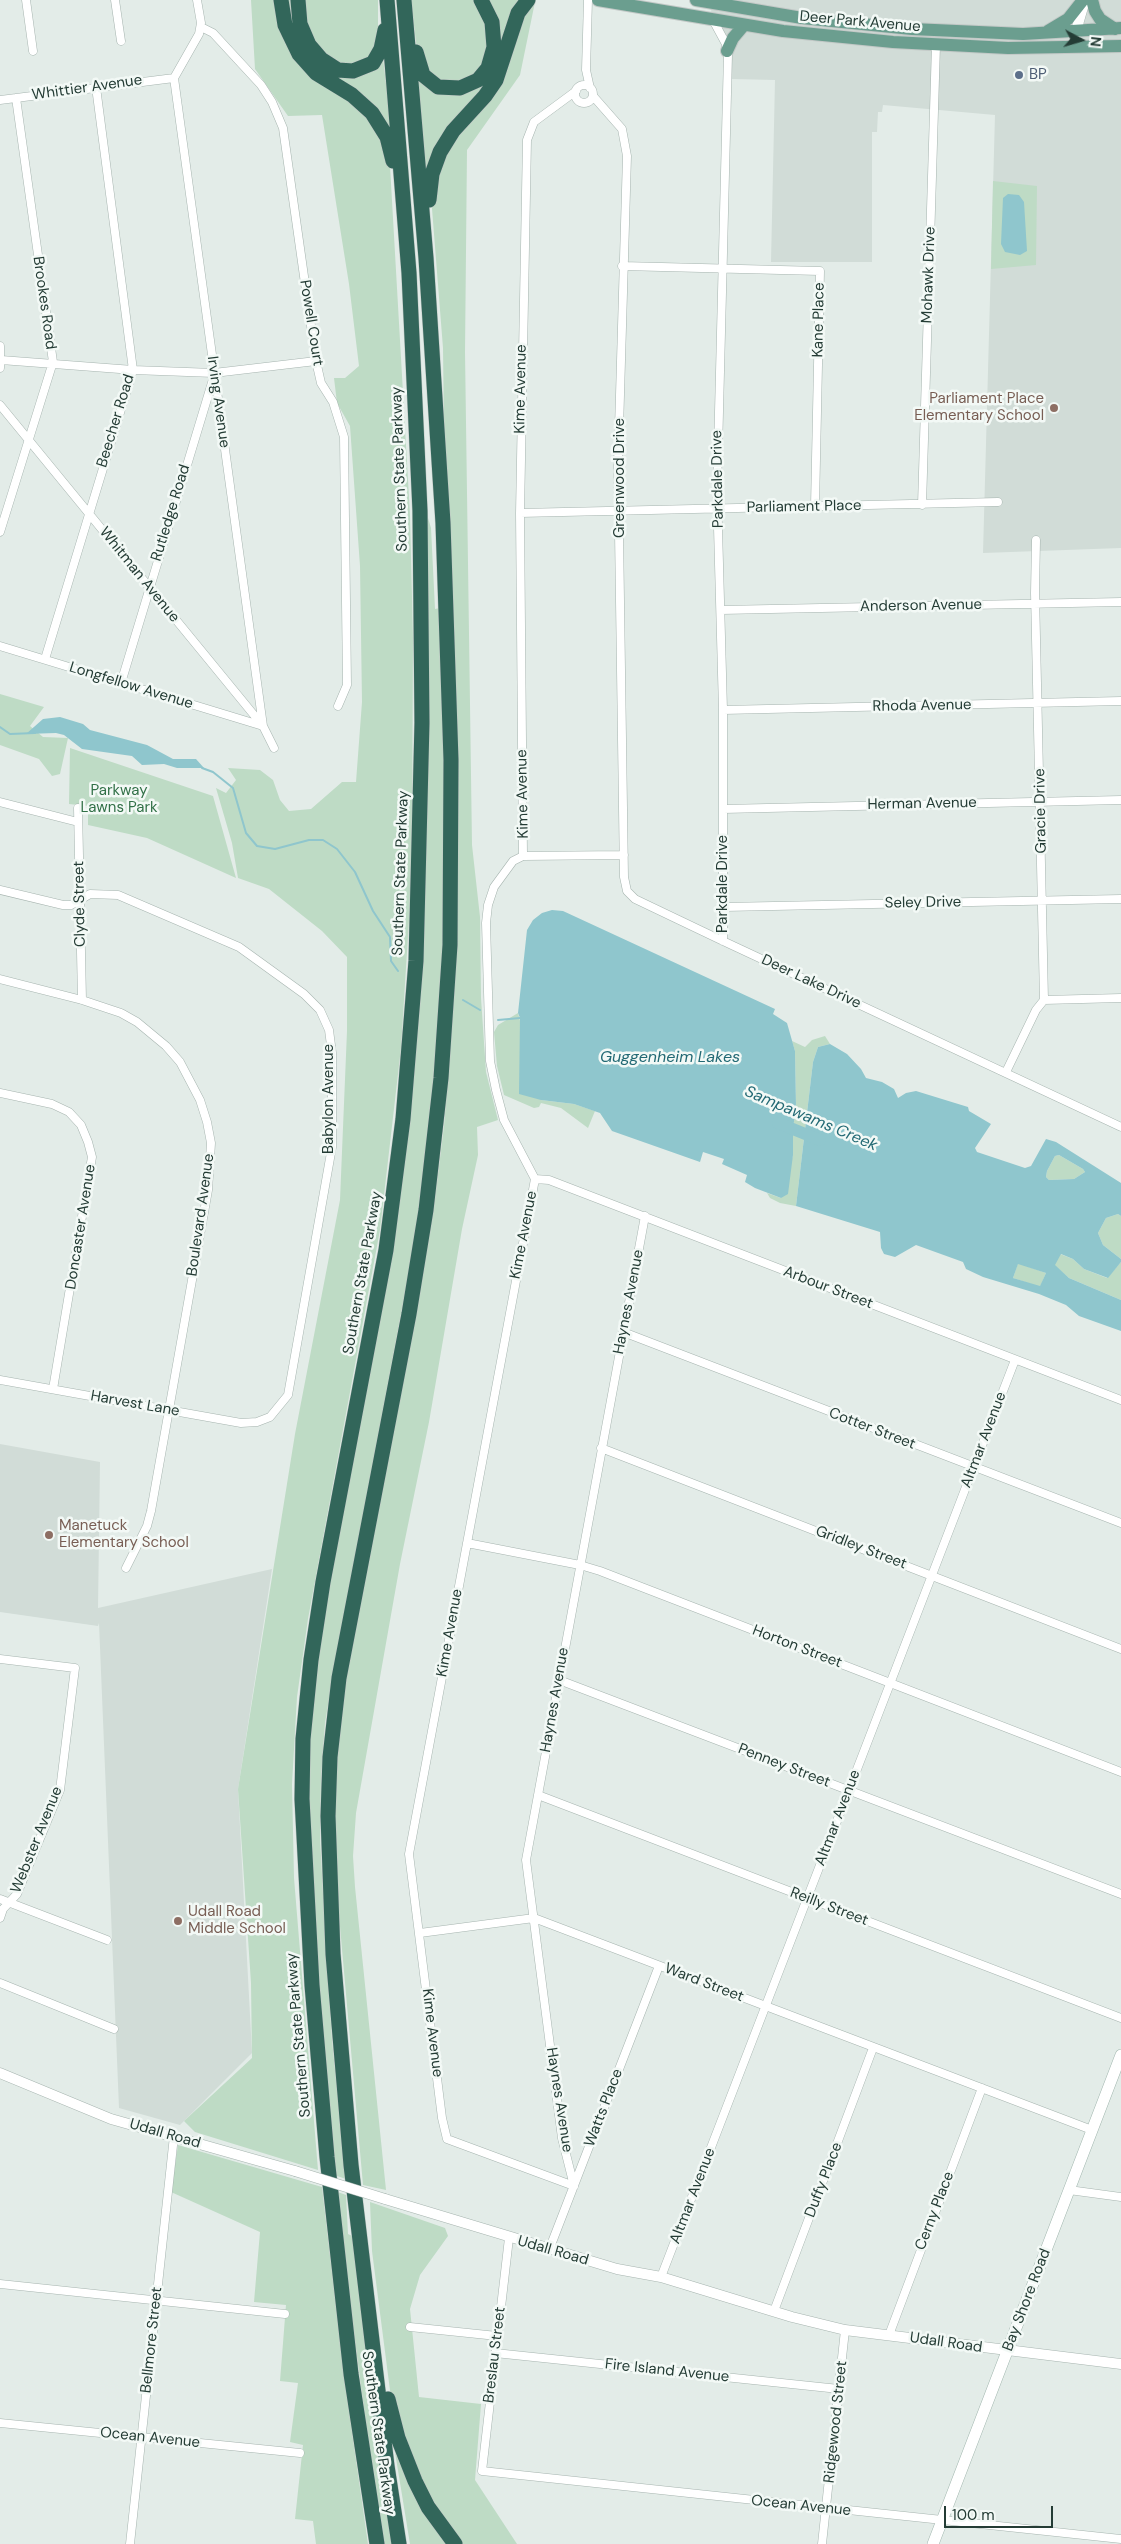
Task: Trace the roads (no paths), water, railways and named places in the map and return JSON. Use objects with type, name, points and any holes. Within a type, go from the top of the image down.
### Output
[{"type":"highway","points":[[281,0],[285,25],[299,54],[323,78],[352,95],[366,107],[382,126],[391,150],[395,182],[406,220]]},
{"type":"highway","points":[[298,0],[300,24],[309,45],[325,63],[343,71],[363,69],[376,59],[383,45],[388,7]]},
{"type":"highway","name":"Southern State Parkway","points":[[399,2544],[371,2336],[351,2165],[328,1869],[328,1796],[339,1678],[421,1244],[433,1157],[446,1025],[452,884],[452,760],[442,523],[426,258],[404,0]]},
{"type":"highway","points":[[406,21],[420,68],[426,78],[442,88],[465,87],[482,77],[488,68],[494,52],[492,22],[481,0]]},
{"type":"highway","points":[[426,258],[430,185],[437,158],[453,131],[485,96],[496,80],[518,13],[528,0]]},
{"type":"highway","name":"Southern State Parkway","points":[[377,2544],[351,2374],[327,2157],[312,1985],[302,1799],[304,1733],[311,1660],[322,1588],[386,1250],[403,1119],[415,987],[421,811],[422,591],[416,396],[406,220],[388,7]]},
{"type":"highway","points":[[371,2336],[394,2425],[410,2471],[428,2506],[455,2544]]},
{"type":"highway","name":"Southern State Parkway","points":[[382,2415],[407,2544]]},
{"type":"main road","name":"Deer Park Avenue","points":[[598,0],[744,25],[822,36],[936,45],[1074,48],[1121,46]]},
{"type":"main road","points":[[1042,33],[1068,19],[1084,0]]},
{"type":"main road","points":[[1092,0],[1100,19],[1118,28]]},
{"type":"main road","name":"Deer Park Avenue","points":[[700,1],[780,15],[862,25],[954,32],[1042,33],[1118,28]]},
{"type":"main road","points":[[727,51],[733,38],[744,25]]},
{"type":"main road","name":"Bay Shore Road","points":[[933,2544],[1121,2055]]},
{"type":"street","points":[[26,0],[33,51]]},
{"type":"street","points":[[115,0],[121,41]]},
{"type":"street","points":[[174,78],[198,38],[201,28],[197,0]]},
{"type":"street","points":[[586,70],[577,89],[578,100],[586,102],[593,96],[586,70],[588,0]]},
{"type":"street","points":[[1074,48],[1076,31],[1084,0]]},
{"type":"street","points":[[700,1],[713,20]]},
{"type":"street","name":"Parkdale Drive","points":[[713,20],[727,51],[721,268],[718,508],[721,610],[723,941]]},
{"type":"street","name":"Powell Court","points":[[201,28],[213,33],[260,85],[272,102],[280,120],[316,361],[321,383],[333,402],[344,437],[346,685],[338,706]]},
{"type":"street","name":"Mohawk Drive","points":[[922,505],[936,45]]},
{"type":"street","name":"Whittier Avenue","points":[[0,100],[174,78]]},
{"type":"street","name":"Irving Avenue","points":[[174,78],[263,726]]},
{"type":"street","points":[[577,89],[585,85],[590,88]]},
{"type":"street","name":"Beecher Road","points":[[45,660],[88,511],[133,370],[96,87]]},
{"type":"street","name":"Kime Avenue","points":[[574,2186],[447,2139],[442,2118],[409,1854],[535,1179],[504,1120],[490,1061],[486,923],[488,905],[494,887],[504,870],[513,861],[523,856],[520,513],[525,154],[529,131],[534,122],[577,89]]},
{"type":"street","name":"Greenwood Drive","points":[[593,96],[622,129],[626,143],[622,266],[619,512],[624,855]]},
{"type":"street","name":"Brookes Road","points":[[0,532],[53,362],[16,98]]},
{"type":"street","name":"Kime Avenue","points":[[561,102],[578,100]]},
{"type":"street","name":"Greenwood Drive","points":[[586,102],[603,108]]},
{"type":"street","name":"Kane Place","points":[[622,266],[820,270],[815,506]]},
{"type":"street","points":[[0,346],[2,360],[0,368]]},
{"type":"street","points":[[2,360],[53,362],[133,370],[214,373],[316,361]]},
{"type":"street","name":"Rutledge Road","points":[[120,683],[214,373]]},
{"type":"street","name":"Whitman Avenue","points":[[0,405],[263,726],[274,748]]},
{"type":"street","name":"Parliament Place","points":[[520,513],[998,502]]},
{"type":"street","name":"Gracie Drive","points":[[1036,540],[1044,1000]]},
{"type":"street","name":"Anderson Avenue","points":[[721,610],[1121,602]]},
{"type":"street","name":"Longfellow Avenue","points":[[0,646],[263,726]]},
{"type":"street","name":"Rhoda Avenue","points":[[722,710],[1121,702]]},
{"type":"street","name":"Herman Avenue","points":[[723,809],[1121,800]]},
{"type":"street","points":[[0,802],[78,822]]},
{"type":"street","name":"Clyde Street","points":[[78,808],[82,1000]]},
{"type":"street","points":[[523,856],[624,855]]},
{"type":"street","name":"Deer Lake Drive","points":[[624,855],[624,877],[628,891],[635,899],[1121,1126]]},
{"type":"street","name":"Babylon Avenue","points":[[0,890],[63,905],[71,905],[90,894],[118,895],[232,944],[304,994],[320,1010],[329,1030],[332,1053],[332,1147],[288,1395],[270,1417]]},
{"type":"street","name":"Seley Drive","points":[[724,907],[1121,899]]},
{"type":"street","name":"Boulevard Avenue","points":[[0,979],[82,1000],[121,1013],[137,1022],[166,1046],[187,1073],[200,1100],[207,1122],[211,1143],[208,1190],[148,1526],[126,1568]]},
{"type":"street","points":[[1006,1072],[1036,1010],[1044,1000],[1121,998]]},
{"type":"street","name":"Doncaster Avenue","points":[[0,1093],[52,1104],[69,1112],[81,1125],[92,1157],[53,1389]]},
{"type":"street","name":"Arbour Street","points":[[535,1179],[549,1180],[645,1216],[1121,1400]]},
{"type":"street","name":"Haynes Avenue","points":[[574,2186],[562,2138],[526,1860],[645,1216]]},
{"type":"street","name":"Cotter Street","points":[[623,1332],[1121,1524]]},
{"type":"street","name":"Altmar Avenue","points":[[661,2277],[808,1899],[930,1575],[1015,1360]]},
{"type":"street","name":"Harvest Lane","points":[[0,1380],[241,1423],[257,1422],[270,1417]]},
{"type":"street","name":"Gridley Street","points":[[601,1448],[1121,1649]]},
{"type":"street","name":"Horton Street","points":[[467,1543],[580,1565],[1121,1772]]},
{"type":"street","name":"Webster Avenue","points":[[0,1659],[75,1668],[60,1790],[18,1894],[9,1902],[0,1918]]},
{"type":"street","name":"Penney Street","points":[[559,1680],[848,1792],[1121,1894]]},
{"type":"street","name":"Reilly Street","points":[[538,1795],[1121,2018]]},
{"type":"street","points":[[0,1899],[107,1940]]},
{"type":"street","name":"Ward Street","points":[[420,1933],[534,1918],[1092,2130]]},
{"type":"street","name":"Watts Place","points":[[549,2250],[659,1966]]},
{"type":"street","points":[[0,1983],[114,2029]]},
{"type":"street","name":"Duffy Place","points":[[774,2311],[873,2048]]},
{"type":"street","name":"Udall Road","points":[[0,2073],[111,2119],[295,2171],[549,2250],[617,2269],[661,2277],[845,2330],[1121,2364]]},
{"type":"street","name":"Cerny Place","points":[[889,2335],[982,2088]]},
{"type":"street","name":"Bellmore Street","points":[[130,2544],[174,2136]]},
{"type":"street","points":[[1069,2190],[1121,2197]]},
{"type":"street","name":"Breslau Street","points":[[482,2471],[509,2238]]},
{"type":"street","points":[[0,2284],[285,2314]]},
{"type":"street","points":[[410,2327],[497,2336]]},
{"type":"street","name":"Ridgewood Street","points":[[822,2544],[845,2330]]},
{"type":"street","name":"Fire Island Avenue","points":[[495,2353],[839,2390]]},
{"type":"street","name":"Ocean Avenue","points":[[0,2423],[300,2453]]},
{"type":"street","name":"Ocean Avenue","points":[[482,2471],[1121,2539]]},
{"type":"water","points":[[1008,194],[1019,195],[1024,202],[1027,251],[1020,255],[1005,252],[1001,244],[1003,198]]},
{"type":"water","points":[[60,717],[83,724],[90,730],[147,745],[173,759],[196,759],[204,768],[177,768],[164,764],[142,765],[132,756],[82,749],[64,735],[56,733],[26,734],[43,719]]},
{"type":"water","name":"Guggenheim Lakes","points":[[552,910],[563,911],[775,1009],[773,1014],[787,1023],[795,1051],[796,1106],[788,1194],[781,1198],[755,1188],[745,1182],[747,1175],[722,1164],[724,1159],[703,1152],[700,1162],[612,1131],[600,1113],[574,1104],[541,1100],[519,1094],[520,1018],[518,1013],[527,930],[533,920],[542,913]]},
{"type":"water","points":[[830,1044],[847,1054],[861,1069],[866,1078],[882,1082],[894,1089],[898,1098],[906,1093],[916,1091],[968,1107],[969,1111],[991,1124],[975,1148],[977,1152],[1025,1168],[1031,1166],[1046,1139],[1056,1142],[1121,1183],[1121,1216],[1118,1214],[1106,1218],[1098,1233],[1103,1245],[1121,1259],[1121,1262],[1108,1278],[1084,1269],[1073,1259],[1061,1254],[1055,1265],[1069,1278],[1121,1300],[1121,1331],[1079,1316],[1066,1305],[1039,1294],[983,1277],[966,1269],[963,1262],[916,1245],[895,1257],[884,1254],[881,1248],[880,1232],[796,1206],[813,1062],[818,1047]],"holes":[[[1059,1155],[1083,1169],[1085,1172],[1074,1179],[1049,1180],[1046,1177],[1047,1171],[1055,1156]],[[1018,1264],[1046,1273],[1040,1286],[1013,1278]]]},
{"type":"waterway","name":"Sampawams Creek","points":[[0,727],[10,734],[35,733]]},
{"type":"waterway","name":"Sampawams Creek","points":[[202,768],[213,772],[233,788],[246,833],[257,846],[275,849],[309,840],[323,840],[337,849],[355,872],[373,911],[390,937],[391,961],[398,971]]},
{"type":"waterway","points":[[463,1000],[480,1010]]},
{"type":"waterway","name":"Sampawams Creek","points":[[498,1020],[520,1018]]},
{"type":"waterway","name":"Sampawams Creek","points":[[778,1123],[820,1140]]},
{"type":"place","name":"BP","points":[[1019,75]]},
{"type":"place","name":"Parliament Place Elementary School","points":[[1054,408]]},
{"type":"place","name":"Manetuck Elementary School","points":[[49,1535]]},
{"type":"place","name":"Udall Road Middle School","points":[[178,1921]]},
{"type":"park label","name":"Parkway Lawns Park","points":[[119,800]]}]
